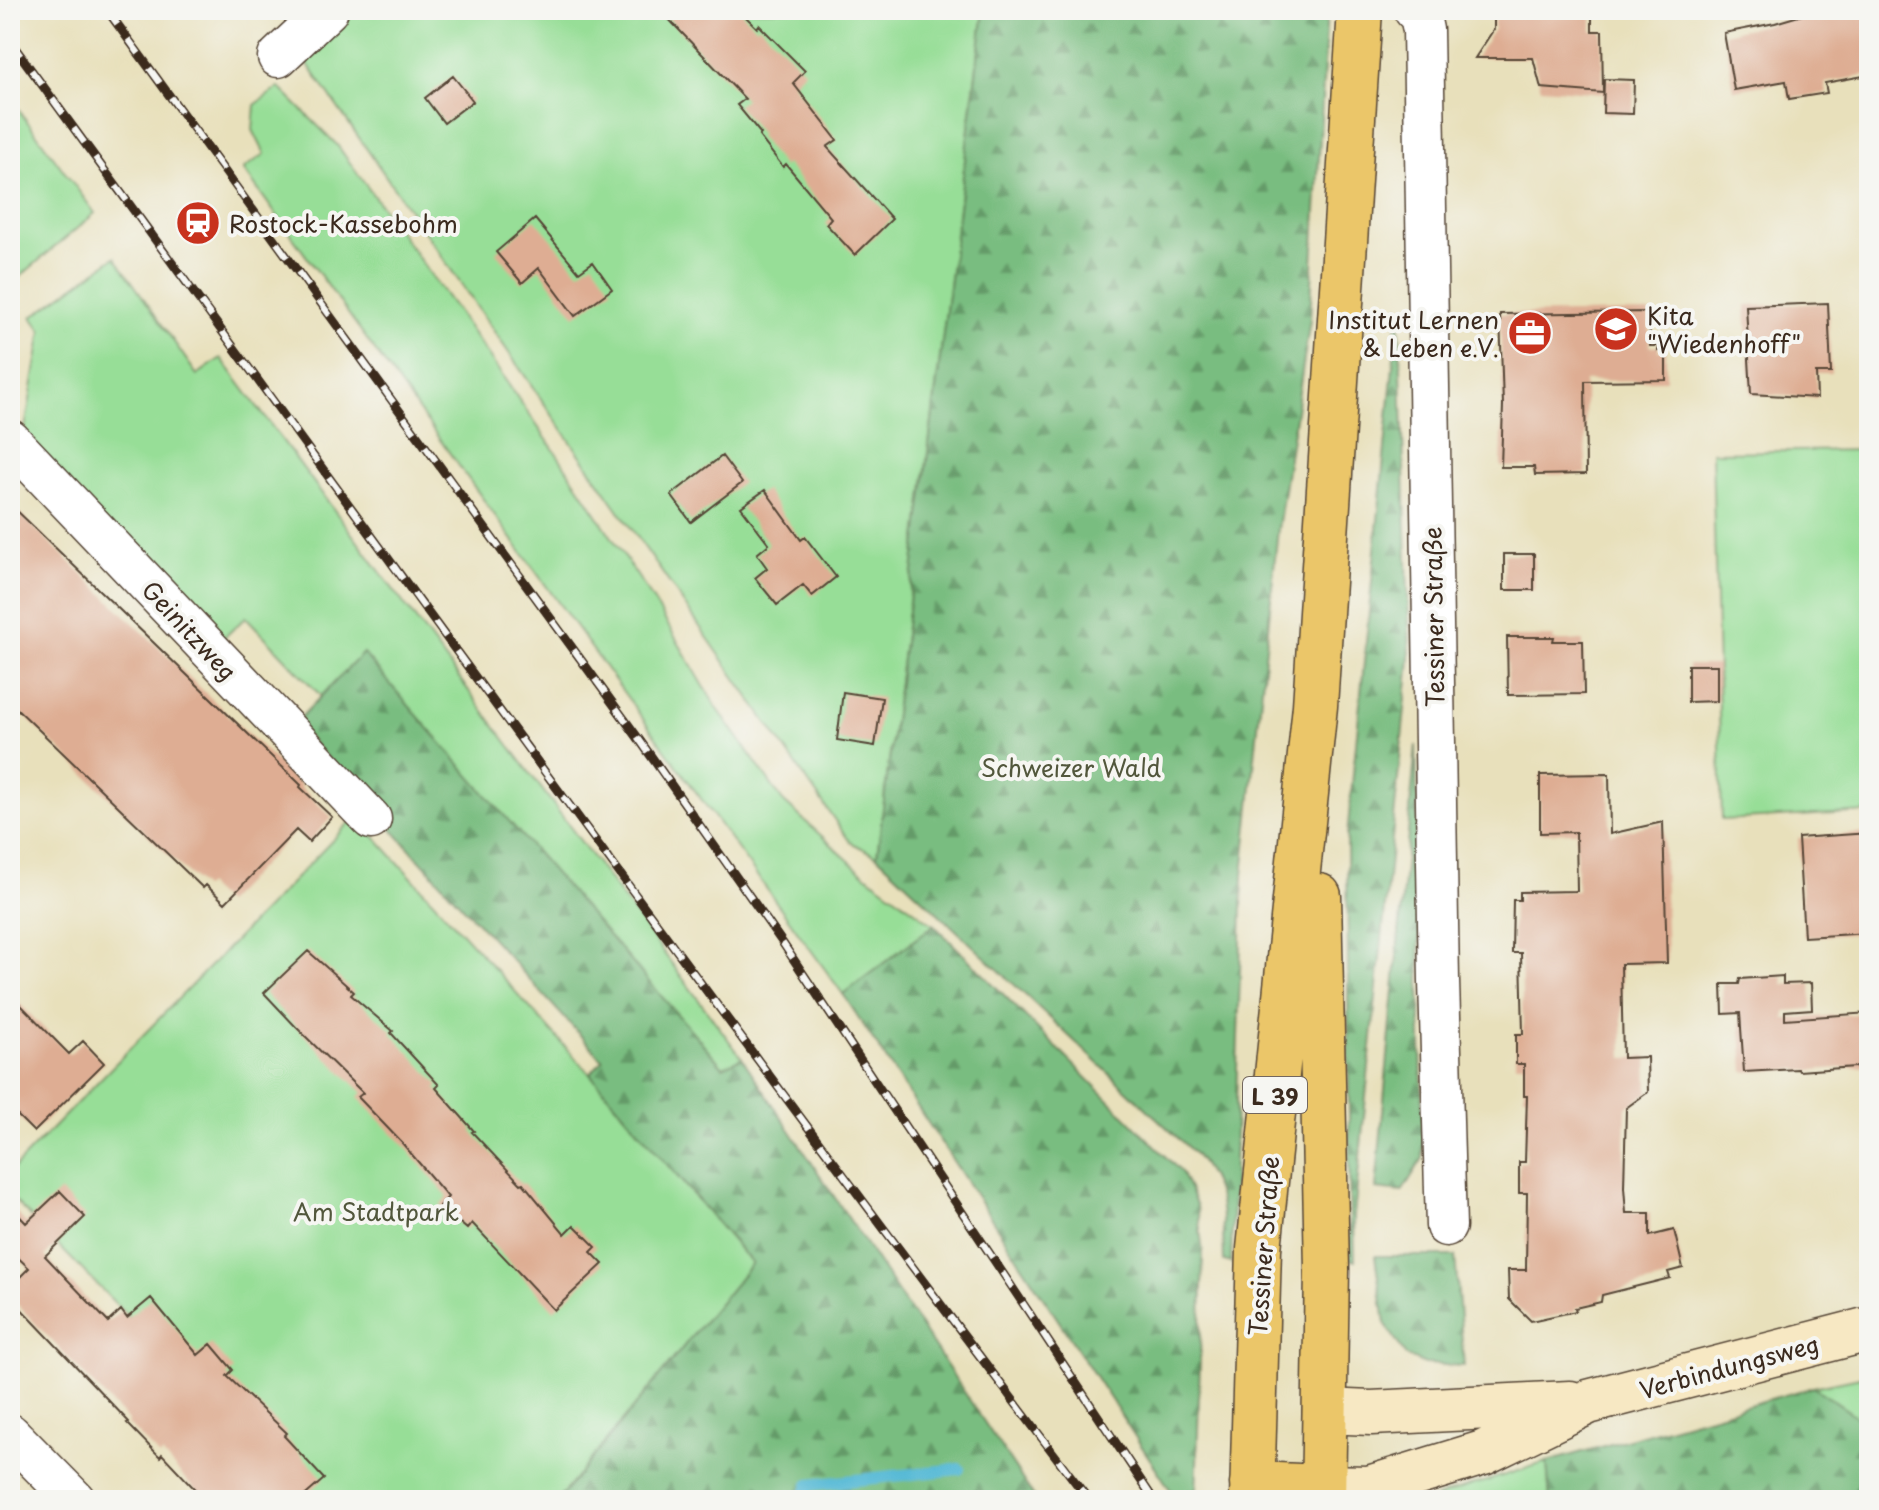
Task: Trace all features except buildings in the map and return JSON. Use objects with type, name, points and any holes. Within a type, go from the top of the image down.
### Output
[{"type":"main road","name":"Tessiner Straße","points":[[1252,1492],[1259,1249],[1315,706],[1360,10]]},
{"type":"main road","name":"Tessiner Straße","points":[[1315,706],[1327,1270],[1323,1494]]},
{"type":"main road","name":"Verbindungsweg","points":[[1323,1494],[1369,1488],[1483,1453],[1588,1402],[1869,1329]]},
{"type":"main road","name":"Verbindungsweg","points":[[1325,1411],[1371,1413],[1588,1402]]},
{"type":"main road","points":[[1254,1409],[1325,1411]]},
{"type":"main road","points":[[1252,1492],[1323,1494]]},
{"type":"street","points":[[278,57],[328,10]]},
{"type":"street","name":"Tessiner Straße","points":[[1414,10],[1420,16],[1423,30],[1438,952],[1446,1226]]},
{"type":"street","name":"Geinitzweg","points":[[10,440],[371,819]]},
{"type":"street","points":[[10,1434],[75,1500]]},
{"type":"green space","points":[[349,10],[984,10],[877,856],[850,842],[302,56]]},
{"type":"green space","name":"Schweizer Wald","points":[[984,10],[1327,10],[1310,320],[1278,529],[1243,875],[1231,1263],[1224,1261],[1222,1217],[1217,1192],[1195,1154],[877,856]]},
{"type":"green space","points":[[279,87],[337,145],[464,321],[559,457],[655,603],[715,705],[783,801],[858,869],[934,925],[843,994],[243,169],[265,154],[253,130],[255,105]]},
{"type":"green space","points":[[10,98],[95,213],[10,285]]},
{"type":"green space","points":[[115,257],[197,375],[221,358],[742,1058],[724,1068],[362,654],[322,697],[246,617],[216,645],[23,440],[42,331],[32,317]]},
{"type":"green space","points":[[1399,305],[1410,659],[1354,1216],[1355,1260],[1350,1260],[1347,836]]},
{"type":"green space","points":[[1869,450],[1869,812],[1722,820],[1712,452]]},
{"type":"green space","points":[[363,653],[723,1067],[742,1058],[1036,1500],[558,1500],[752,1263],[590,1074],[603,1060],[295,723]]},
{"type":"green space","points":[[1416,745],[1423,1158],[1402,1192],[1376,1189]]},
{"type":"green space","name":"Am Stadtpark","points":[[356,816],[590,1074],[752,1264],[558,1500],[308,1500],[10,1196],[10,1172]]},
{"type":"green space","points":[[934,925],[1181,1172],[1197,1206],[1203,1253],[1196,1500],[1177,1500],[843,994]]},
{"type":"green space","points":[[1375,1256],[1455,1256],[1464,1366],[1425,1364],[1406,1356],[1385,1323]]},
{"type":"green space","points":[[1869,1375],[1869,1425],[1813,1387]]},
{"type":"green space","points":[[1813,1387],[1869,1425],[1869,1500],[1550,1500],[1547,1462]]},
{"type":"green space","points":[[1547,1462],[1550,1500],[1432,1500],[1451,1492]]},
{"type":"waterway","points":[[803,1500],[809,1485],[959,1469]]},
{"type":"railway","points":[[107,10],[641,742],[782,942],[1154,1500]]},
{"type":"railway","points":[[10,41],[680,956],[1089,1500]]},
{"type":"place","name":"Rostock-Kassebohm","points":[[198,223]]},
{"type":"place","name":"Kita \"Wiedenhoff\"","points":[[1616,329]]},
{"type":"place","name":"Institut Lernen & Leben e.V.","points":[[1530,333]]}]
